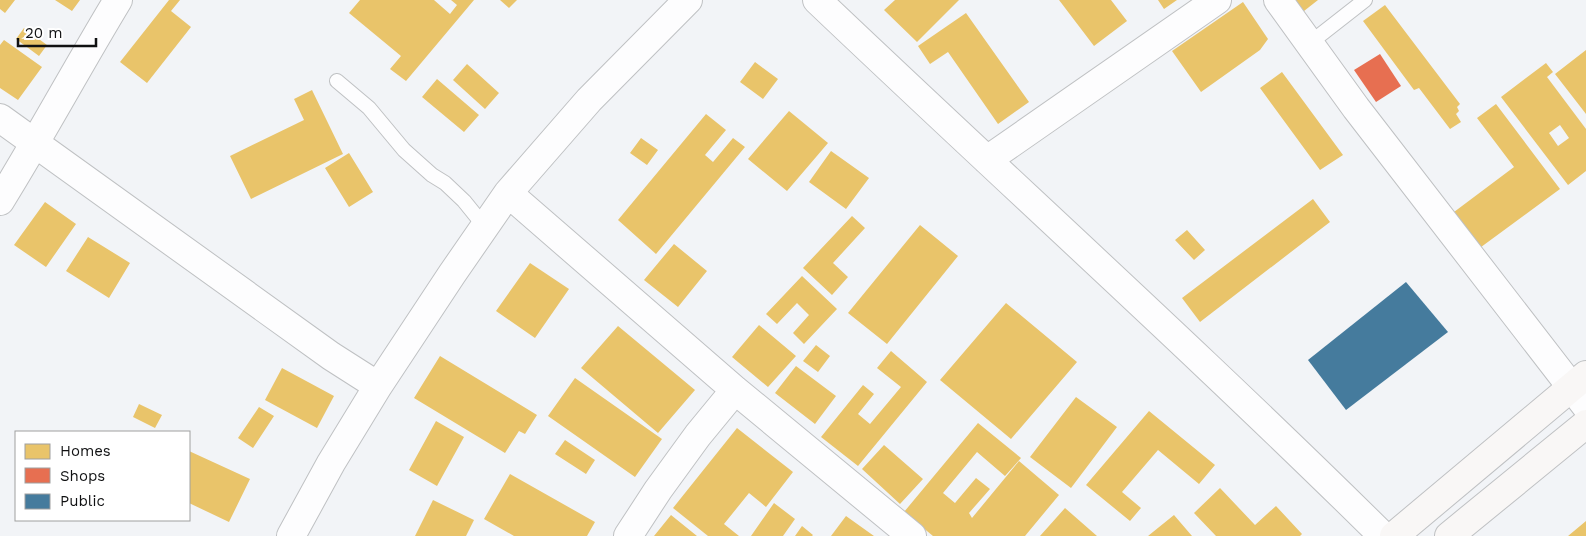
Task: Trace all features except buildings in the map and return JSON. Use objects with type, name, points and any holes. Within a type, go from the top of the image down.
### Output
[{"type":"main road","points":[[1394,536],[1581,389]]},
{"type":"main road","points":[[1449,536],[1586,424]]},
{"type":"street","points":[[0,201],[36,144],[78,66],[118,0]]},
{"type":"street","points":[[291,536],[331,463],[378,386],[508,193],[589,100],[688,0]]},
{"type":"street","points":[[816,0],[1266,422],[1383,536]]},
{"type":"street","points":[[987,160],[1217,0]]},
{"type":"street","points":[[1278,0],[1356,108],[1581,389]]},
{"type":"street","points":[[0,118],[331,356],[378,386]]},
{"type":"street","points":[[508,193],[735,390],[912,536]]},
{"type":"street","points":[[628,536],[658,490],[698,435],[735,390]]},
{"type":"lane","points":[[1310,43],[1365,0]]},
{"type":"lane","points":[[337,81],[369,108],[392,138],[404,150],[464,201],[485,227]]}]
